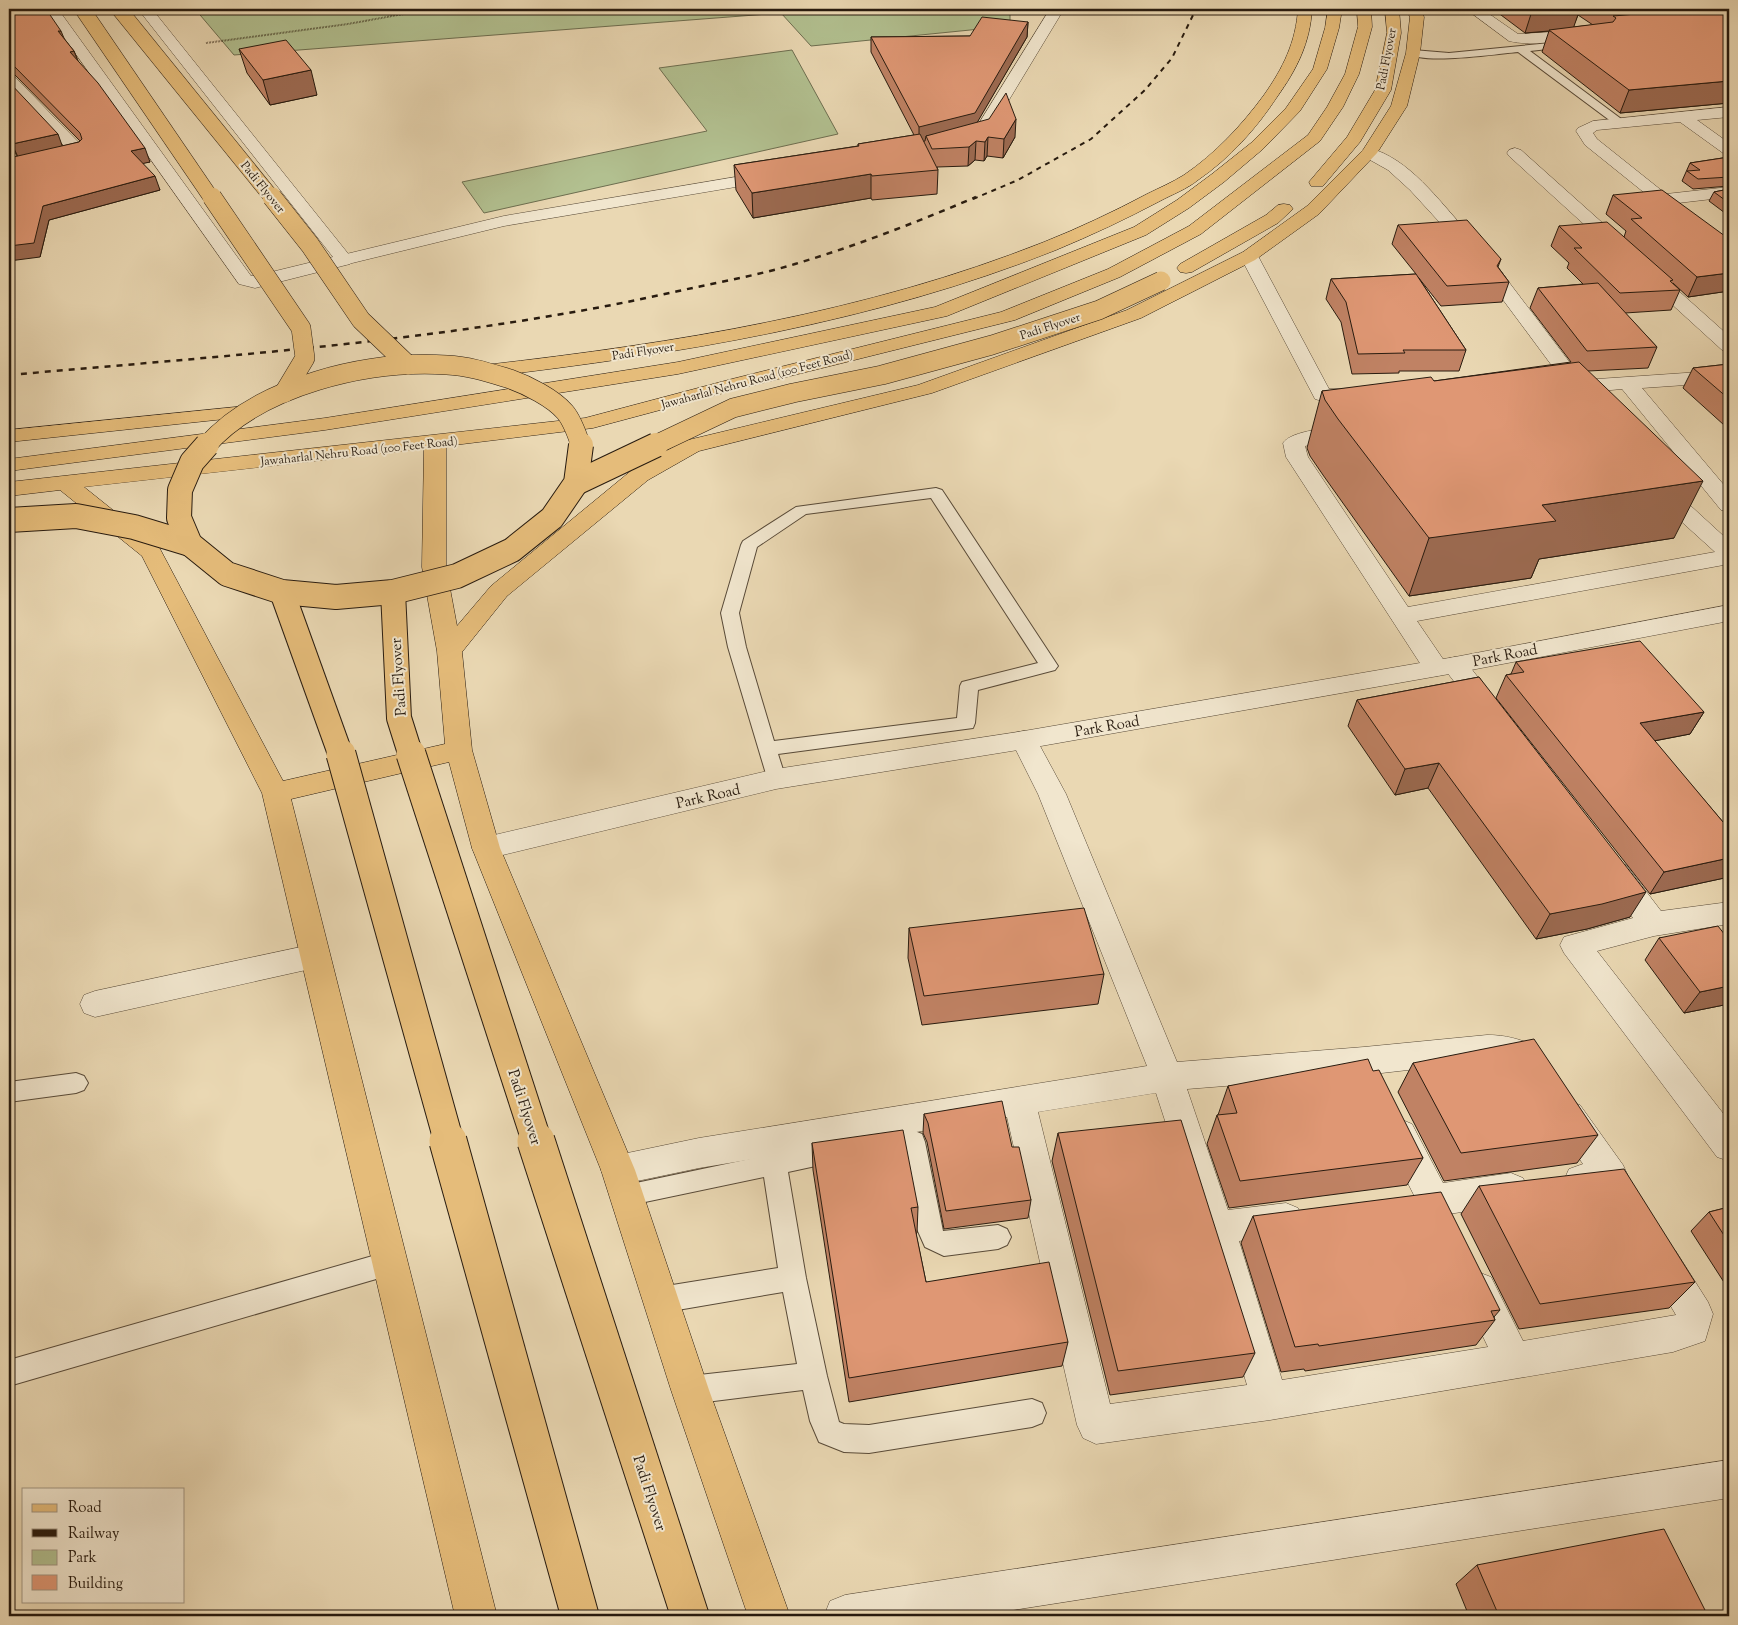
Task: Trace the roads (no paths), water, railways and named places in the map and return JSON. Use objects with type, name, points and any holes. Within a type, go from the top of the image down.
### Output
[{"type":"main road","points":[[83,9],[301,328],[305,358],[284,393]]},
{"type":"main road","name":"Padi Flyover","points":[[119,9],[310,245],[361,320],[408,365]]},
{"type":"main road","name":"Padi Flyover","points":[[485,371],[679,346],[809,320],[937,287],[1043,250],[1104,223],[1191,178],[1246,129],[1295,60],[1305,28],[1305,9]]},
{"type":"main road","name":"Jawaharlal Nehru Road (100 Feet Road)","points":[[9,465],[325,424],[669,370],[940,312],[1140,231],[1183,204],[1218,178],[1257,146],[1292,111],[1320,68],[1332,28],[1335,9]]},
{"type":"main road","name":"Jawaharlal Nehru Road (100 Feet Road)","points":[[9,489],[586,424],[785,371],[1008,316],[1114,273],[1195,230],[1314,138],[1335,107],[1352,74],[1365,27],[1364,9]]},
{"type":"main road","name":"Padi Flyover","points":[[576,483],[733,408],[793,393],[882,375],[992,345],[1099,310],[1161,281],[1272,219],[1301,195],[1354,139],[1383,90],[1394,33],[1392,9]]},
{"type":"main road","points":[[449,651],[499,591],[640,475],[692,446],[925,389],[1134,314],[1249,256],[1313,210],[1369,153],[1398,106],[1413,52],[1417,17],[1413,9]]},
{"type":"main road","name":"Padi Flyover","points":[[9,520],[76,516],[134,527],[190,544],[227,574],[282,592],[336,597],[393,592],[457,576],[512,550],[552,518],[576,483],[580,445],[565,412],[532,387],[485,371],[448,365],[408,365],[344,373],[284,393],[246,412],[215,436],[192,462],[180,490],[179,518],[190,544]]},
{"type":"main road","points":[[785,371],[814,417]]},
{"type":"main road","name":"Padi Flyover","points":[[9,436],[246,412]]},
{"type":"main road","points":[[435,442],[434,567],[449,651],[460,750],[486,848],[622,1182],[690,1390],[770,1616]]},
{"type":"main road","points":[[66,484],[151,552],[276,793],[476,1616]]},
{"type":"main road","points":[[282,592],[336,737],[580,1616]]},
{"type":"main road","name":"Padi Flyover","points":[[393,592],[399,718],[690,1616]]},
{"type":"main road","points":[[276,793],[460,750]]},
{"type":"street","points":[[51,9],[245,280],[255,282],[504,221],[790,173]]},
{"type":"street","points":[[145,9],[178,46],[344,260]]},
{"type":"street","points":[[972,135],[981,133],[1057,9]]},
{"type":"street","points":[[1473,9],[1511,36],[1519,39],[1595,36]]},
{"type":"street","points":[[1570,18],[1595,36]]},
{"type":"street","points":[[9,79],[78,151],[9,166]]},
{"type":"street","points":[[1729,112],[1593,126],[1584,131],[1591,142],[1729,252]]},
{"type":"street","points":[[1683,117],[1729,150]]},
{"type":"street","points":[[1369,153],[1394,167],[1416,186],[1460,233]]},
{"type":"street","points":[[1515,153],[1729,346]]},
{"type":"street","points":[[1663,199],[1729,192]]},
{"type":"street","points":[[1249,256],[1322,395],[1381,393]]},
{"type":"street","points":[[1500,285],[1578,387]]},
{"type":"street","points":[[1556,400],[1578,387],[1729,376]]},
{"type":"street","points":[[1626,383],[1729,505]]},
{"type":"street","points":[[1372,428],[1304,438],[1294,443],[1297,457],[1402,616],[1445,666],[1503,727]]},
{"type":"street","points":[[1642,474],[1729,555]]},
{"type":"street","points":[[1402,616],[1729,555]]},
{"type":"street","name":"Park Road","points":[[486,848],[776,780],[1024,740],[1727,616]]},
{"type":"street","points":[[1024,740],[1052,794],[1167,1077],[1217,1228],[1270,1401]]},
{"type":"street","points":[[1600,853],[1654,924]]},
{"type":"street","points":[[1729,913],[1654,924],[1575,945],[1729,1146]]},
{"type":"street","points":[[95,1004],[315,956]]},
{"type":"street","points":[[622,1182],[700,1153],[1167,1077],[1375,1085],[1486,1048],[1506,1048],[1528,1057],[1618,1188],[1547,1184],[1428,1210],[1375,1085]]},
{"type":"street","points":[[1019,1101],[1096,1425],[1270,1401],[1513,1359],[1673,1334],[1692,1328],[1695,1314],[1645,1233]]},
{"type":"street","points":[[1217,1228],[1316,1215]]},
{"type":"street","points":[[1464,1262],[1513,1359]]},
{"type":"street","points":[[844,1616],[1729,1479]]},
{"type":"lane","points":[[1413,52],[1449,56],[1520,49],[1595,36]]},
{"type":"lane","points":[[1520,49],[1620,123]]},
{"type":"lane","points":[[767,749],[966,723],[970,686],[1049,666],[936,493],[802,510],[749,545],[730,613],[737,647],[776,780]]},
{"type":"lane","points":[[9,1092],[76,1083]]},
{"type":"lane","points":[[622,1182],[774,1164],[905,1138],[913,1142],[930,1229],[934,1239],[944,1244],[998,1237]]},
{"type":"lane","points":[[774,1164],[813,1376],[824,1421],[829,1432],[844,1438],[869,1439],[1032,1413]]},
{"type":"lane","points":[[9,1373],[390,1263]]},
{"type":"lane","points":[[660,1300],[794,1278]]},
{"type":"lane","points":[[690,1390],[813,1376]]},
{"type":"railway","points":[[973,199],[1018,180],[1091,139],[1145,90],[1172,58],[1196,9]]},
{"type":"railway","points":[[9,375],[348,344],[517,322],[600,307],[768,272],[886,233],[976,197]]}]
